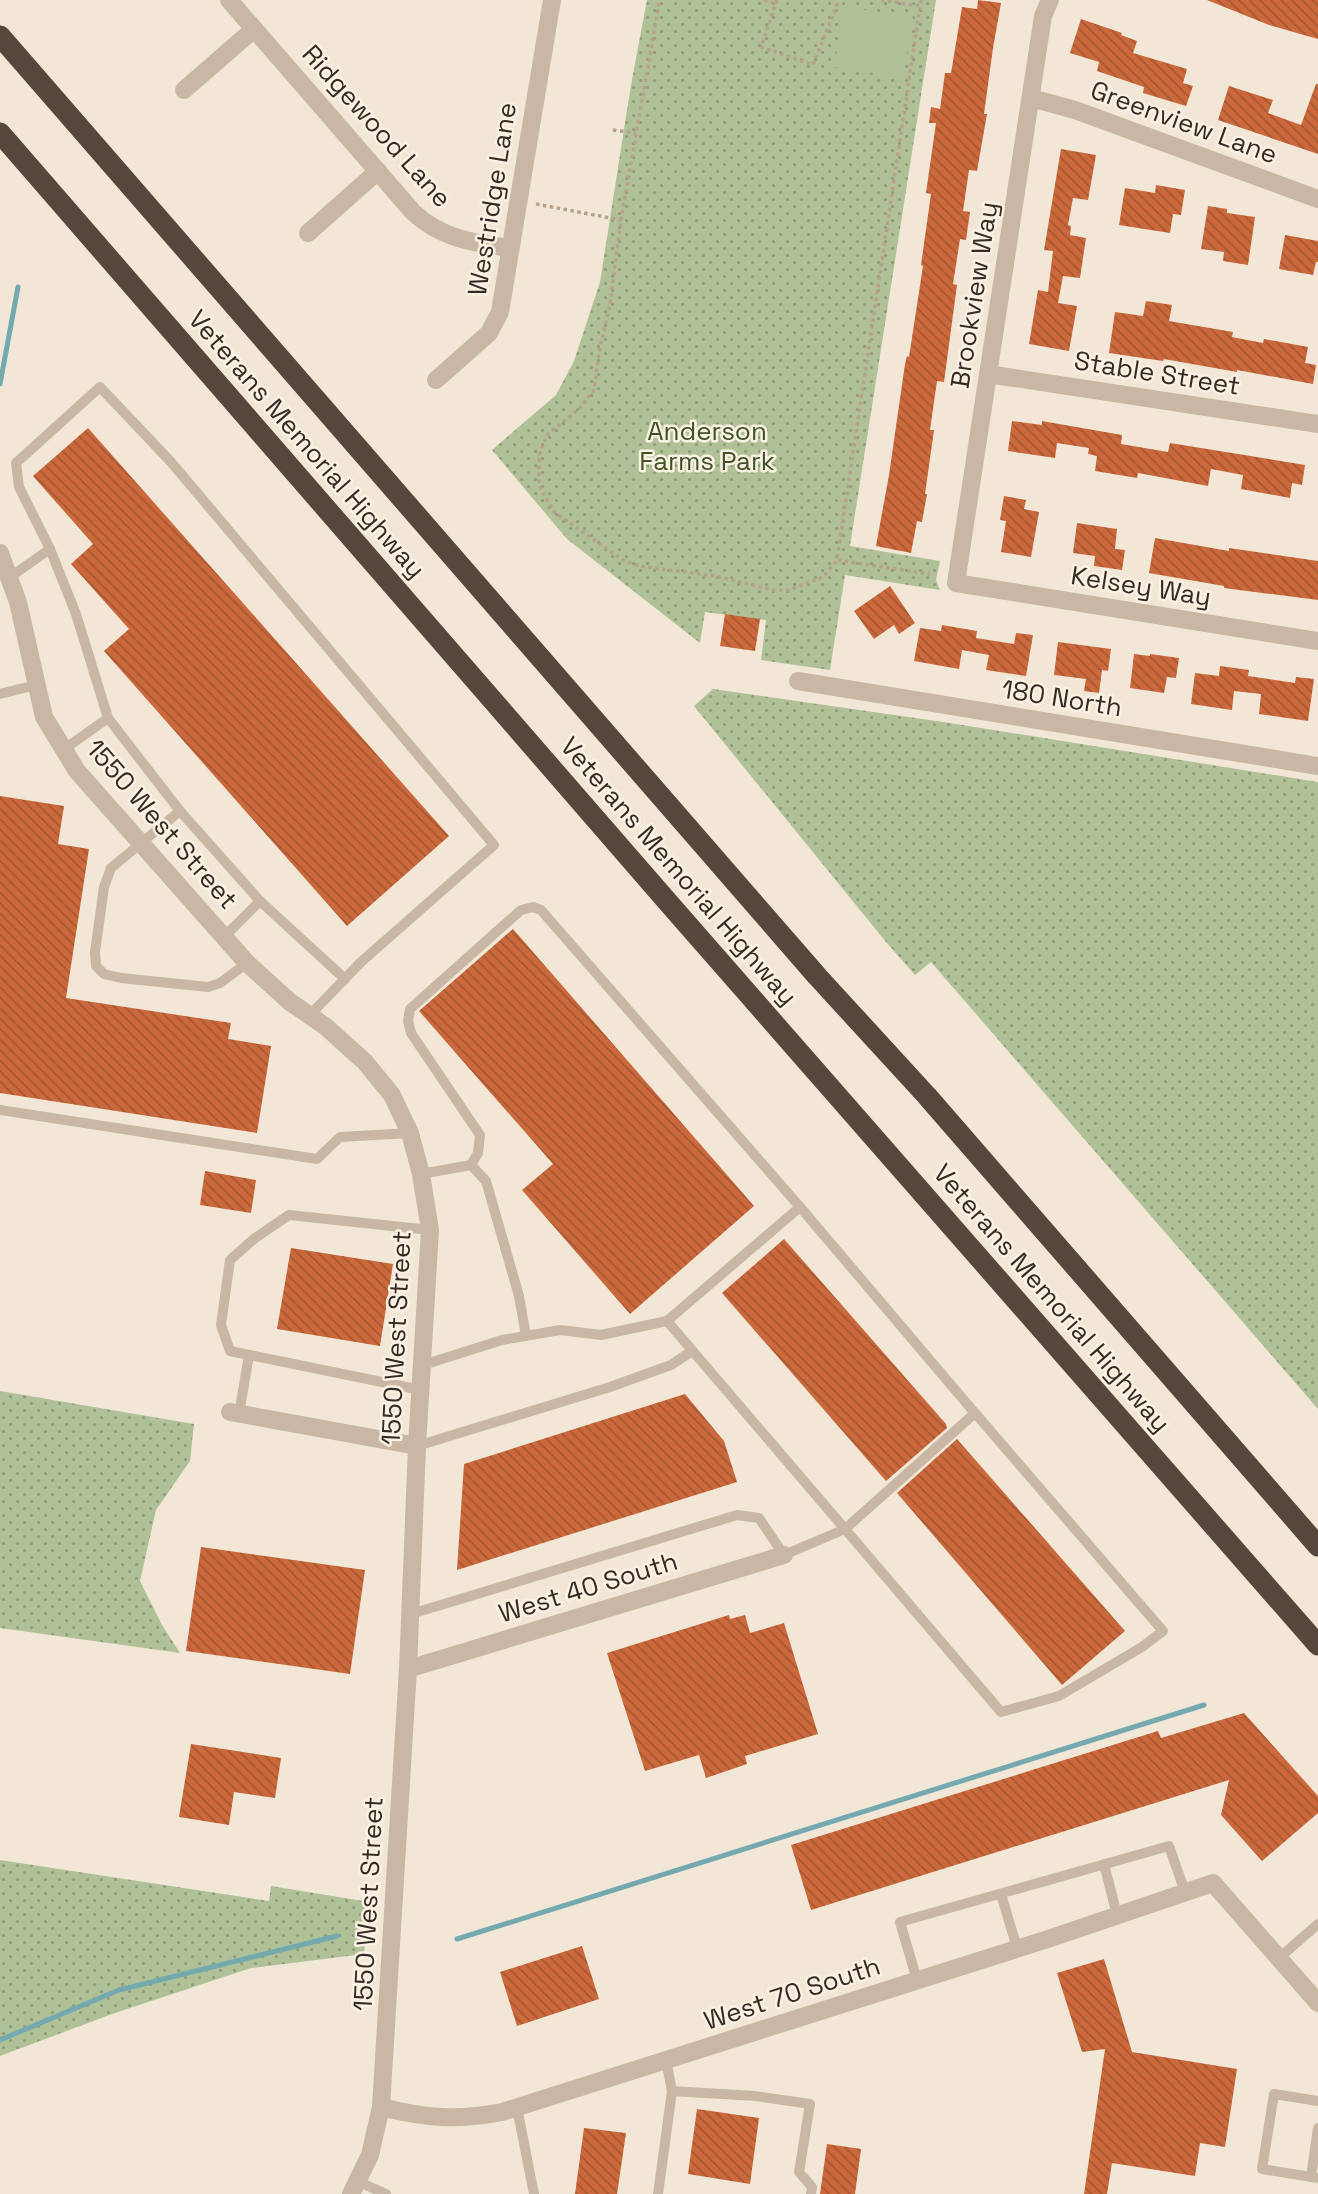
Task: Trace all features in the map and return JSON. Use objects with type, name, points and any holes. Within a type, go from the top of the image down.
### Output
[{"type":"highway","name":"Veterans Memorial Highway","points":[[0,36],[808,966],[927,1096],[1318,1546]]},
{"type":"highway","name":"Veterans Memorial Highway","points":[[0,133],[1318,1645]]},
{"type":"street","name":"Ridgewood Lane","points":[[229,0],[426,225],[460,239],[510,248]]},
{"type":"street","name":"Westridge Lane","points":[[436,380],[489,333],[500,312],[552,0]]},
{"type":"street","name":"Brookview Way","points":[[956,583],[1044,5]]},
{"type":"street","points":[[184,90],[254,29]]},
{"type":"street","name":"Greenview Lane","points":[[1031,98],[1075,110],[1318,199]]},
{"type":"street","points":[[308,233],[378,171]]},
{"type":"street","name":"Stable Street","points":[[988,374],[1318,424]]},
{"type":"street","name":"1550 West Street","points":[[0,553],[18,602],[44,717],[77,771],[247,962],[290,1002],[326,1026],[365,1062],[392,1095],[410,1133],[421,1174],[430,1230],[417,1446],[408,1669],[381,2108],[370,2155],[354,2188]]},
{"type":"street","name":"Kelsey Way","points":[[956,583],[1318,641]]},
{"type":"street","name":"180 North","points":[[798,681],[1318,766]]},
{"type":"street","points":[[235,1413],[417,1446]]},
{"type":"street","name":"West 40 South","points":[[408,1669],[784,1555]]},
{"type":"street","name":"West 70 South","points":[[381,2108],[421,2117],[445,2118],[475,2118],[517,2108],[1213,1883],[1279,1958]]},
{"type":"street","points":[[1279,1958],[1318,2003]]},
{"type":"lane","points":[[310,1015],[345,979],[494,845],[171,462],[100,387],[16,463],[19,488],[50,549],[76,614],[108,718],[180,811],[260,901],[345,979]]},
{"type":"lane","points":[[10,577],[50,549]]},
{"type":"lane","points":[[0,694],[36,685]]},
{"type":"lane","points":[[64,750],[108,718]]},
{"type":"lane","points":[[180,811],[111,868],[104,887],[95,952],[96,966],[104,974],[121,978],[208,987],[220,983],[247,962]]},
{"type":"lane","points":[[224,936],[260,901]]},
{"type":"lane","points":[[421,1174],[471,1165],[478,1153],[480,1135],[411,1033],[408,1021],[410,1009],[521,910],[533,907],[541,910],[800,1207],[1163,1631],[1142,1647],[1059,1696],[1001,1712],[667,1321]]},
{"type":"lane","points":[[0,1110],[317,1159],[340,1138],[410,1133]]},
{"type":"lane","points":[[471,1165],[486,1181],[519,1296],[526,1336]]},
{"type":"lane","points":[[422,1365],[502,1340],[560,1330],[601,1335],[667,1321],[800,1207]]},
{"type":"lane","points":[[421,1390],[230,1351],[221,1325],[230,1260],[255,1238],[289,1215],[430,1230]]},
{"type":"lane","points":[[417,1446],[610,1387],[671,1365],[692,1351]]},
{"type":"lane","points":[[235,1413],[249,1355]]},
{"type":"lane","points":[[411,1614],[737,1515],[758,1518],[784,1555],[845,1529],[975,1413]]},
{"type":"lane","points":[[917,1980],[900,1922],[1169,1846],[1185,1892]]},
{"type":"lane","points":[[1104,1864],[1117,1915]]},
{"type":"lane","points":[[1001,1894],[1017,1948]]},
{"type":"lane","points":[[1279,1958],[1318,1924]]},
{"type":"lane","points":[[658,2194],[672,2091],[666,2060]]},
{"type":"lane","points":[[672,2091],[755,2096],[810,2104],[799,2172],[812,2187],[811,2194]]},
{"type":"lane","points":[[1318,2101],[1274,2094],[1262,2169],[1315,2177],[1318,2128]]},
{"type":"lane","points":[[517,2108],[534,2194]]},
{"type":"lane","points":[[354,2188],[386,2194]]},
{"type":"path","points":[[764,0],[777,2],[761,47],[813,65],[839,0]]},
{"type":"path","points":[[881,0],[920,6]]},
{"type":"path","points":[[659,3],[594,390],[580,408],[547,435],[539,455],[539,485],[554,512],[623,560],[639,566],[716,576],[772,590],[789,590],[823,577],[837,560],[921,0]]},
{"type":"path","points":[[613,130],[636,134]]},
{"type":"path","points":[[527,202],[621,220]]},
{"type":"path","points":[[837,560],[929,574]]},
{"type":"green space","name":"Anderson Farms Park","points":[[647,0],[936,0],[850,546],[940,561],[936,580],[940,590],[845,575],[830,670],[761,660],[766,620],[705,612],[700,643],[567,539],[492,450],[556,395],[574,361],[600,282]]},
{"type":"green space","points":[[844,7],[913,17],[903,78],[834,67]]},
{"type":"green space","points":[[713,689],[950,723],[1318,782],[1318,1409],[931,962],[915,975],[886,942],[694,706]]},
{"type":"green space","points":[[0,1391],[194,1424],[190,1461],[156,1510],[140,1581],[162,1625],[180,1653],[0,1628]]},
{"type":"green space","points":[[0,1860],[269,1901],[271,1886],[369,1902],[364,1954],[251,1968],[112,2014],[0,2056]]},
{"type":"building","points":[[978,0],[1001,3],[977,171],[969,170],[963,211],[970,212],[966,240],[960,239],[953,284],[957,285],[944,382],[937,381],[930,430],[934,430],[927,494],[922,522],[917,521],[911,553],[876,546],[923,266],[931,194],[926,193],[936,123],[929,123],[931,107],[940,109],[945,73],[951,73],[962,7],[977,9]]},
{"type":"building","points":[[1207,0],[1318,0],[1318,39],[1269,25]]},
{"type":"building","points":[[1081,19],[1137,41],[1133,53],[1187,69],[1183,83],[1193,86],[1186,106],[1143,93],[1144,87],[1097,71],[1099,62],[1070,53]]},
{"type":"building","points":[[1316,84],[1318,154],[1218,120],[1229,86],[1273,100],[1268,113],[1301,125]]},
{"type":"building","points":[[1061,149],[1096,155],[1088,200],[1073,198],[1068,225],[1071,226],[1070,235],[1086,238],[1080,278],[1063,276],[1058,303],[1077,306],[1069,351],[1029,344],[1038,290],[1048,292],[1053,251],[1044,250]]},
{"type":"building","points":[[1156,185],[1185,190],[1181,215],[1173,214],[1170,233],[1119,225],[1125,188],[1155,193]]},
{"type":"building","points":[[1208,206],[1227,209],[1227,213],[1255,217],[1248,265],[1223,261],[1224,252],[1201,249]]},
{"type":"building","points":[[1285,235],[1318,241],[1318,262],[1313,275],[1279,269]]},
{"type":"building","points":[[1146,301],[1172,305],[1169,321],[1233,332],[1232,337],[1263,343],[1264,339],[1308,347],[1305,363],[1316,365],[1313,384],[1237,370],[1109,353],[1115,312],[1143,316]]},
{"type":"building","points":[[1012,421],[1042,425],[1042,421],[1122,435],[1121,444],[1168,452],[1170,443],[1305,465],[1302,485],[1292,483],[1290,498],[1241,489],[1243,475],[1211,469],[1208,486],[1138,473],[1137,478],[1095,471],[1097,456],[1088,454],[1089,448],[1057,443],[1055,458],[1008,451]]},
{"type":"building","points":[[88,428],[449,836],[347,926],[104,651],[129,629],[71,564],[93,544],[33,476]]},
{"type":"building","points":[[1004,496],[1026,500],[1024,509],[1039,512],[1031,557],[1001,552],[1006,521],[1000,520]]},
{"type":"building","points":[[1077,523],[1117,529],[1115,549],[1125,550],[1122,570],[1094,566],[1095,556],[1073,553]]},
{"type":"building","points":[[1155,538],[1229,551],[1229,548],[1318,561],[1318,600],[1224,588],[1149,573]]},
{"type":"building","points":[[890,586],[915,623],[899,634],[894,625],[874,639],[854,611]]},
{"type":"building","points":[[725,614],[760,619],[755,651],[720,646]]},
{"type":"building","points":[[942,625],[977,631],[976,638],[1014,644],[1016,633],[1033,635],[1026,676],[986,670],[989,655],[962,650],[959,669],[914,661],[920,628],[941,631]]},
{"type":"building","points":[[1058,642],[1111,649],[1108,671],[1102,670],[1099,693],[1084,691],[1086,679],[1054,675]]},
{"type":"building","points":[[1134,654],[1179,658],[1176,678],[1167,677],[1164,693],[1130,688]]},
{"type":"building","points":[[1220,666],[1249,670],[1248,676],[1295,683],[1296,677],[1314,679],[1308,721],[1259,714],[1261,694],[1234,691],[1232,710],[1191,704],[1195,673],[1219,676]]},
{"type":"building","points":[[0,796],[64,806],[58,844],[89,849],[66,998],[231,1023],[228,1039],[271,1046],[257,1133],[0,1093]]},
{"type":"building","points":[[513,929],[754,1206],[630,1314],[522,1190],[553,1164],[419,1011]]},
{"type":"building","points":[[205,1171],[256,1180],[251,1213],[200,1205]]},
{"type":"building","points":[[784,1239],[946,1424],[947,1428],[886,1481],[722,1293]]},
{"type":"building","points":[[291,1248],[393,1264],[380,1346],[277,1329]]},
{"type":"building","points":[[685,1394],[724,1441],[737,1482],[457,1570],[464,1464]]},
{"type":"building","points":[[957,1439],[1125,1631],[1062,1685],[897,1493]]},
{"type":"building","points":[[201,1547],[365,1570],[350,1674],[186,1651]]},
{"type":"building","points":[[729,1615],[730,1619],[745,1615],[750,1633],[784,1623],[818,1734],[745,1756],[747,1764],[706,1778],[699,1755],[645,1771],[607,1653]]},
{"type":"building","points":[[1244,1713],[1318,1796],[1318,1813],[1262,1861],[1221,1815],[1229,1780],[811,1910],[791,1845],[1158,1731],[1161,1738]]},
{"type":"building","points":[[191,1744],[281,1758],[275,1798],[234,1792],[229,1825],[179,1817]]},
{"type":"building","points":[[582,1946],[599,1999],[517,2026],[500,1972]]},
{"type":"building","points":[[1104,1959],[1132,2052],[1237,2069],[1225,2147],[1200,2143],[1195,2176],[1112,2163],[1107,2194],[1084,2194],[1105,2049],[1082,2052],[1057,1973]]},
{"type":"building","points":[[697,2109],[759,2118],[750,2184],[688,2174]]},
{"type":"building","points":[[584,2128],[626,2133],[617,2194],[575,2194]]},
{"type":"building","points":[[827,2144],[861,2149],[855,2194],[820,2194]]},
{"type":"waterway","points":[[0,384],[18,287]]},
{"type":"waterway","points":[[457,1939],[1204,1705]]},
{"type":"waterway","points":[[0,2040],[119,1990],[337,1936]]}]
